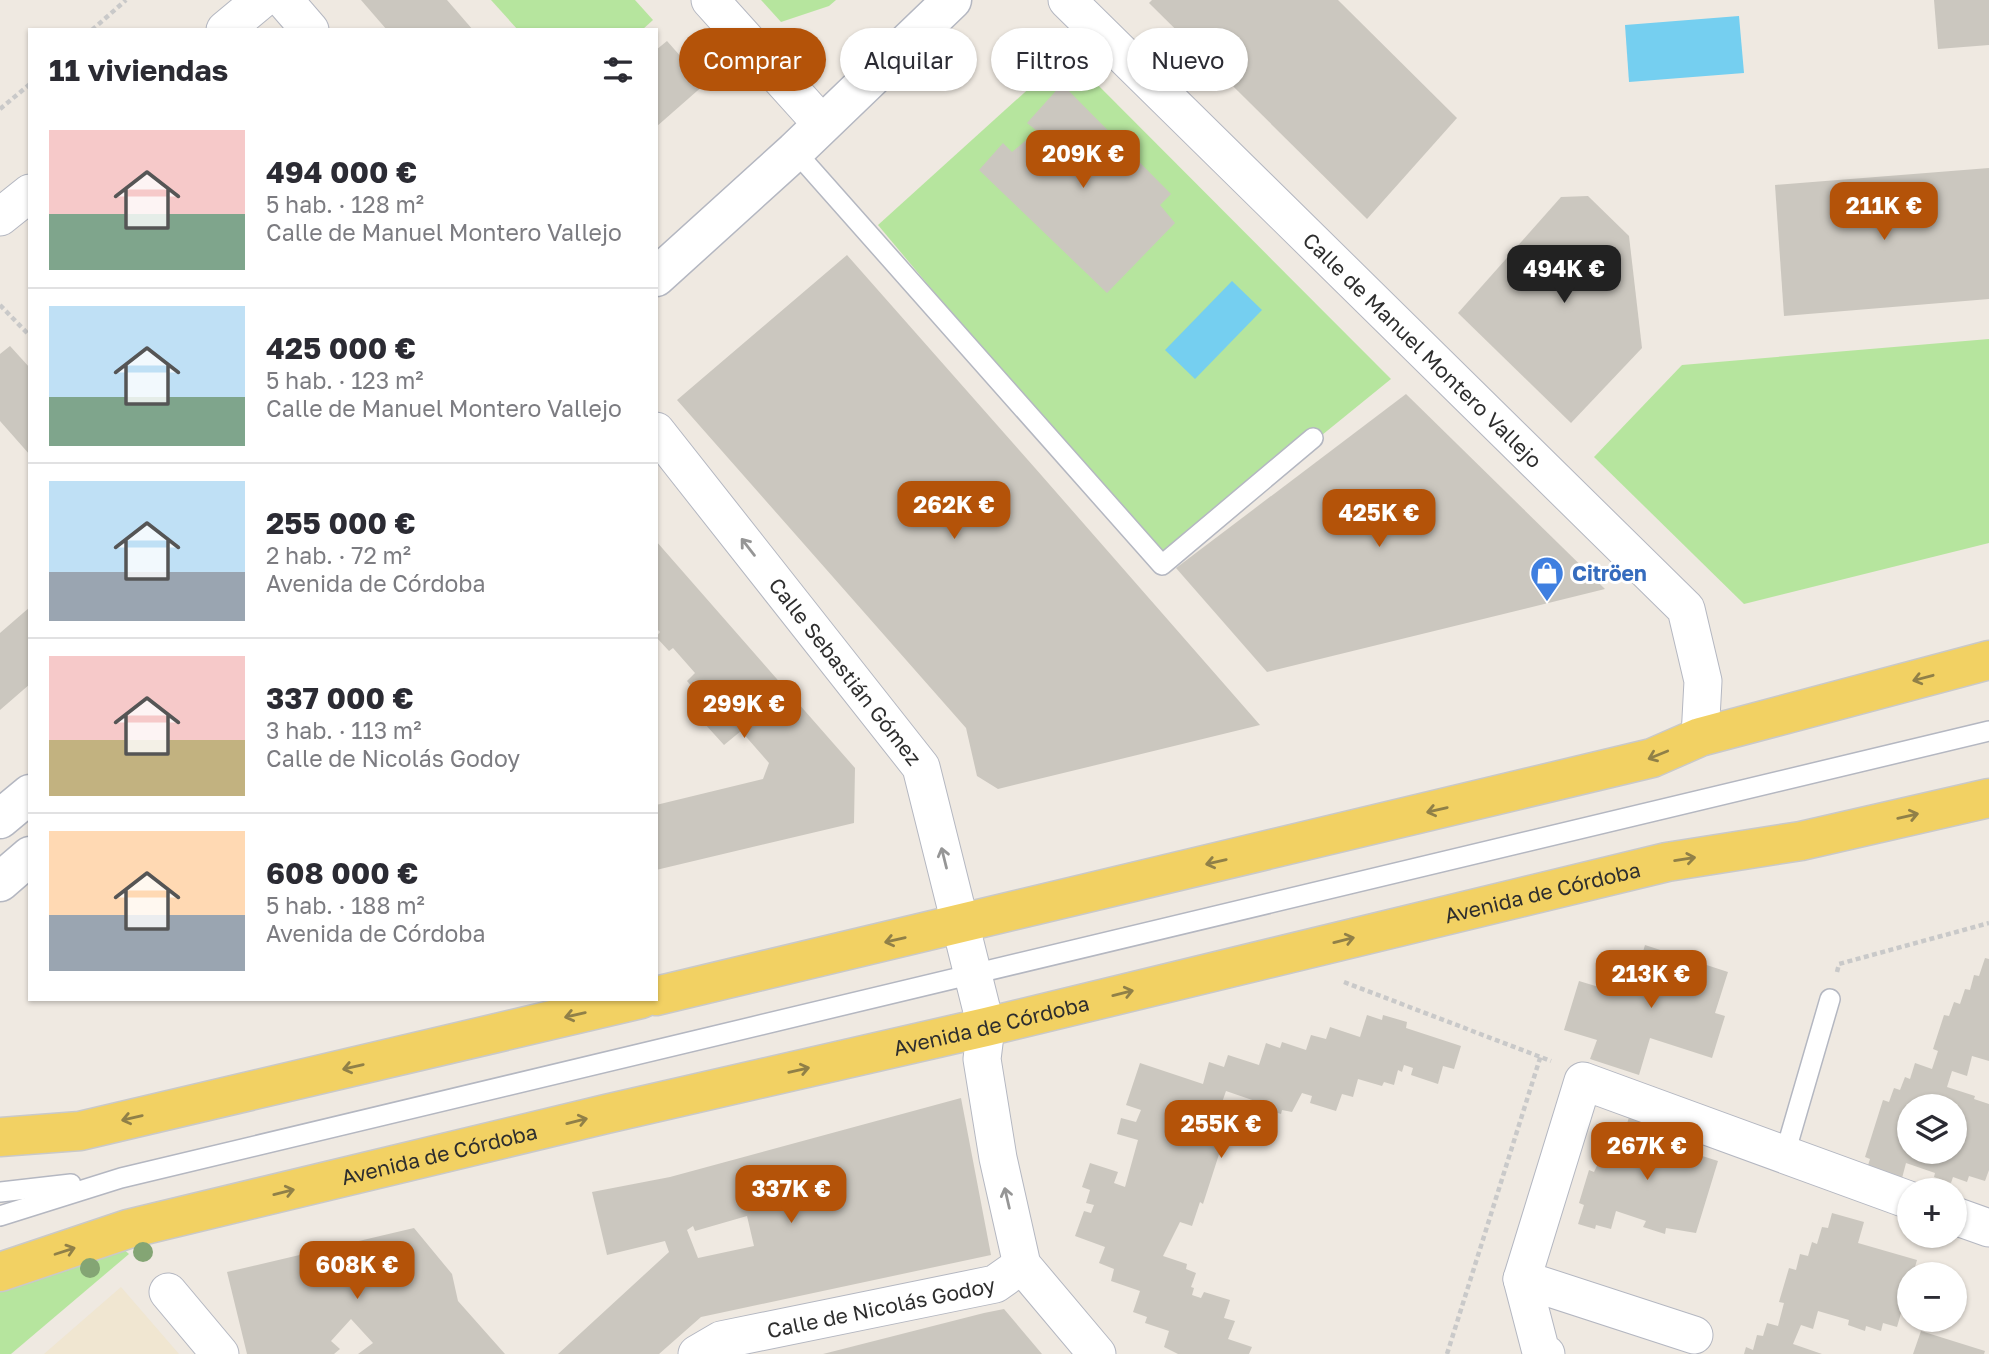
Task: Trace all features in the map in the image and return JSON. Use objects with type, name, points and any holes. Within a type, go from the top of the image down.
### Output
[{"type":"main road","points":[[658,996],[1652,758],[1700,737],[1989,660]]},
{"type":"main road","name":"Avenida de Córdoba","points":[[0,1272],[141,1226],[606,1114],[986,1027],[1667,862],[1801,841],[1989,798]]},
{"type":"main road","points":[[0,1137],[80,1130],[632,1001]]},
{"type":"street","points":[[227,28],[261,0]]},
{"type":"street","points":[[284,0],[308,28]]},
{"type":"street","points":[[710,0],[821,123]]},
{"type":"street","points":[[658,275],[795,151],[821,123],[952,0]]},
{"type":"street","name":"Calle de Manuel Montero Vallejo","points":[[1067,0],[1686,609],[1703,681],[1700,737]]},
{"type":"street","points":[[0,217],[28,194]]},
{"type":"street","name":"Calle Sebastián Gómez","points":[[658,434],[921,767],[986,1027],[982,1059],[998,1158],[1022,1265]]},
{"type":"street","points":[[0,819],[28,796]]},
{"type":"street","points":[[0,882],[28,858]]},
{"type":"street","points":[[1546,1354],[1541,1352],[1522,1279],[1583,1081],[1784,1157],[1897,1196]]},
{"type":"street","points":[[1967,1220],[1989,1228]]},
{"type":"street","points":[[1022,1265],[1097,1354]]},
{"type":"street","name":"Calle de Nicolás Godoy","points":[[713,1349],[995,1284],[1022,1265]]},
{"type":"street","points":[[1522,1279],[1694,1335]]},
{"type":"street","points":[[168,1292],[220,1354]]},
{"type":"lane","points":[[795,151],[1162,565],[1313,438]]},
{"type":"lane","points":[[0,1216],[121,1178],[1989,732]]},
{"type":"lane","points":[[1784,1157],[1830,999]]},
{"type":"lane","points":[[0,1192],[121,1178]]},
{"type":"path","points":[[94,28],[127,0]]},
{"type":"path","points":[[0,109],[28,86]]},
{"type":"path","points":[[0,305],[28,334]]},
{"type":"path","points":[[1830,999],[1839,964],[1989,923]]},
{"type":"path","points":[[1336,979],[1541,1055],[1447,1354]]},
{"type":"shaded area","points":[[121,1287],[179,1354],[44,1354]]},
{"type":"green space","points":[[491,0],[635,0],[653,20],[644,28],[516,28]]},
{"type":"green space","points":[[761,0],[836,0],[829,6],[781,22]]},
{"type":"green space","points":[[1026,91],[1104,91],[1391,379],[1162,565],[878,225]]},
{"type":"green space","points":[[1989,339],[1989,543],[1744,604],[1594,457],[1682,365]]},
{"type":"green space","points":[[121,1247],[129,1254],[11,1354],[0,1354],[0,1288]]},
{"type":"water","points":[[1739,16],[1744,73],[1629,82],[1625,25]]},
{"type":"water","points":[[1232,281],[1262,310],[1195,379],[1165,350]]},
{"type":"building","points":[[361,0],[447,0],[471,28],[385,28]]},
{"type":"building","points":[[1152,0],[1338,0],[1457,118],[1367,219],[1238,91],[1248,91],[1248,28],[1174,28],[1149,3]]},
{"type":"building","points":[[1934,0],[1989,0],[1989,45],[1938,49]]},
{"type":"building","points":[[667,41],[679,55],[679,91],[697,91],[658,125],[658,48]]},
{"type":"building","points":[[1056,91],[1069,91],[1171,194],[1160,205],[1175,223],[1107,293],[979,170],[1003,143],[1012,152],[1037,131],[1027,123]]},
{"type":"building","points":[[1989,168],[1989,299],[1784,316],[1775,185]]},
{"type":"building","points":[[1588,196],[1629,236],[1642,348],[1571,423],[1458,313],[1561,197]]},
{"type":"building","points":[[847,255],[1260,725],[998,789],[977,776],[966,728],[677,400]]},
{"type":"building","points":[[10,346],[28,366],[28,453],[0,421],[0,354]]},
{"type":"building","points":[[1406,394],[1605,589],[1267,672],[1176,568]]},
{"type":"building","points":[[658,543],[855,768],[854,823],[658,870],[658,805],[763,779],[769,763],[741,731],[724,745],[704,723],[710,718],[696,702],[701,697],[687,681],[695,673],[673,648],[669,651],[658,639]]},
{"type":"building","points":[[28,609],[28,686],[0,710],[0,633]]},
{"type":"building","points":[[1645,945],[1728,972],[1715,1013],[1725,1016],[1712,1058],[1650,1038],[1639,1075],[1590,1059],[1597,1040],[1564,1030],[1579,981],[1612,991],[1621,964],[1638,968]]},
{"type":"building","points":[[1985,958],[1989,959],[1989,1061],[1972,1056],[1967,1076],[1952,1071],[1947,1087],[1975,1096],[1974,1099],[1989,1104],[1989,1170],[1985,1181],[1969,1176],[1967,1182],[1967,1178],[1937,1178],[1934,1177],[1935,1173],[1909,1164],[1967,1164],[1967,1094],[1897,1094],[1897,1164],[1906,1164],[1902,1178],[1897,1178],[1897,1182],[1864,1178],[1870,1159],[1865,1157],[1883,1100],[1889,1102],[1894,1088],[1900,1090],[1905,1077],[1910,1079],[1915,1063],[1932,1069],[1938,1051],[1933,1049],[1944,1015],[1949,1016],[1954,1002],[1960,1004],[1965,989],[1970,990],[1974,975],[1979,976]]},
{"type":"building","points":[[1367,1015],[1382,1020],[1383,1015],[1407,1022],[1406,1028],[1461,1046],[1454,1069],[1443,1066],[1438,1084],[1411,1075],[1413,1068],[1404,1065],[1402,1072],[1398,1070],[1394,1085],[1384,1082],[1382,1086],[1358,1079],[1353,1097],[1342,1094],[1336,1111],[1310,1103],[1312,1096],[1302,1093],[1292,1112],[1282,1110],[1281,1114],[1256,1106],[1258,1102],[1226,1091],[1209,1140],[1222,1145],[1203,1204],[1200,1202],[1192,1226],[1180,1222],[1163,1256],[1187,1264],[1186,1269],[1196,1273],[1191,1287],[1194,1288],[1192,1295],[1201,1298],[1204,1292],[1230,1300],[1224,1318],[1235,1321],[1228,1339],[1252,1347],[1249,1354],[1178,1354],[1164,1347],[1169,1331],[1145,1323],[1147,1317],[1133,1312],[1140,1291],[1111,1281],[1114,1269],[1099,1263],[1105,1247],[1075,1236],[1084,1211],[1091,1213],[1094,1205],[1086,1203],[1090,1190],[1082,1187],[1090,1163],[1118,1172],[1114,1183],[1125,1187],[1138,1140],[1117,1134],[1121,1118],[1136,1122],[1141,1110],[1126,1105],[1140,1063],[1203,1084],[1209,1062],[1224,1067],[1228,1055],[1259,1065],[1266,1043],[1280,1048],[1282,1042],[1306,1050],[1311,1035],[1326,1039],[1330,1027],[1360,1037]]},
{"type":"building","points":[[961,1098],[991,1255],[701,1317],[659,1354],[558,1354],[669,1252],[665,1241],[607,1255],[592,1192],[670,1177]],"holes":[[[747,1216],[754,1246],[698,1258],[687,1230],[693,1226],[695,1231]]]},
{"type":"building","points":[[1630,1114],[1661,1124],[1655,1141],[1718,1161],[1696,1233],[1666,1228],[1665,1234],[1643,1227],[1646,1221],[1616,1211],[1611,1229],[1596,1225],[1595,1229],[1578,1224],[1584,1205],[1579,1203],[1589,1170],[1594,1172],[1609,1140],[1615,1142],[1620,1128],[1625,1130]]},
{"type":"building","points":[[1832,1213],[1864,1222],[1858,1243],[1917,1260],[1897,1262],[1897,1327],[1883,1323],[1881,1331],[1866,1326],[1865,1331],[1848,1325],[1849,1320],[1818,1311],[1813,1329],[1801,1325],[1793,1344],[1822,1354],[1744,1354],[1746,1347],[1753,1350],[1757,1335],[1763,1336],[1767,1323],[1778,1326],[1784,1303],[1779,1302],[1789,1268],[1796,1270],[1800,1254],[1808,1256],[1812,1242],[1817,1244],[1822,1227],[1828,1228]]},
{"type":"building","points":[[414,1228],[452,1274],[458,1301],[505,1354],[358,1354],[373,1343],[351,1319],[331,1341],[340,1349],[334,1354],[247,1354],[227,1272]]},
{"type":"building","points":[[1004,1309],[1042,1354],[823,1354],[984,1313]]},
{"type":"building","points":[[1921,1332],[1985,1351],[1984,1354],[1913,1354]]},
{"type":"place","name":"Citröen","points":[[1547,603]]}]
